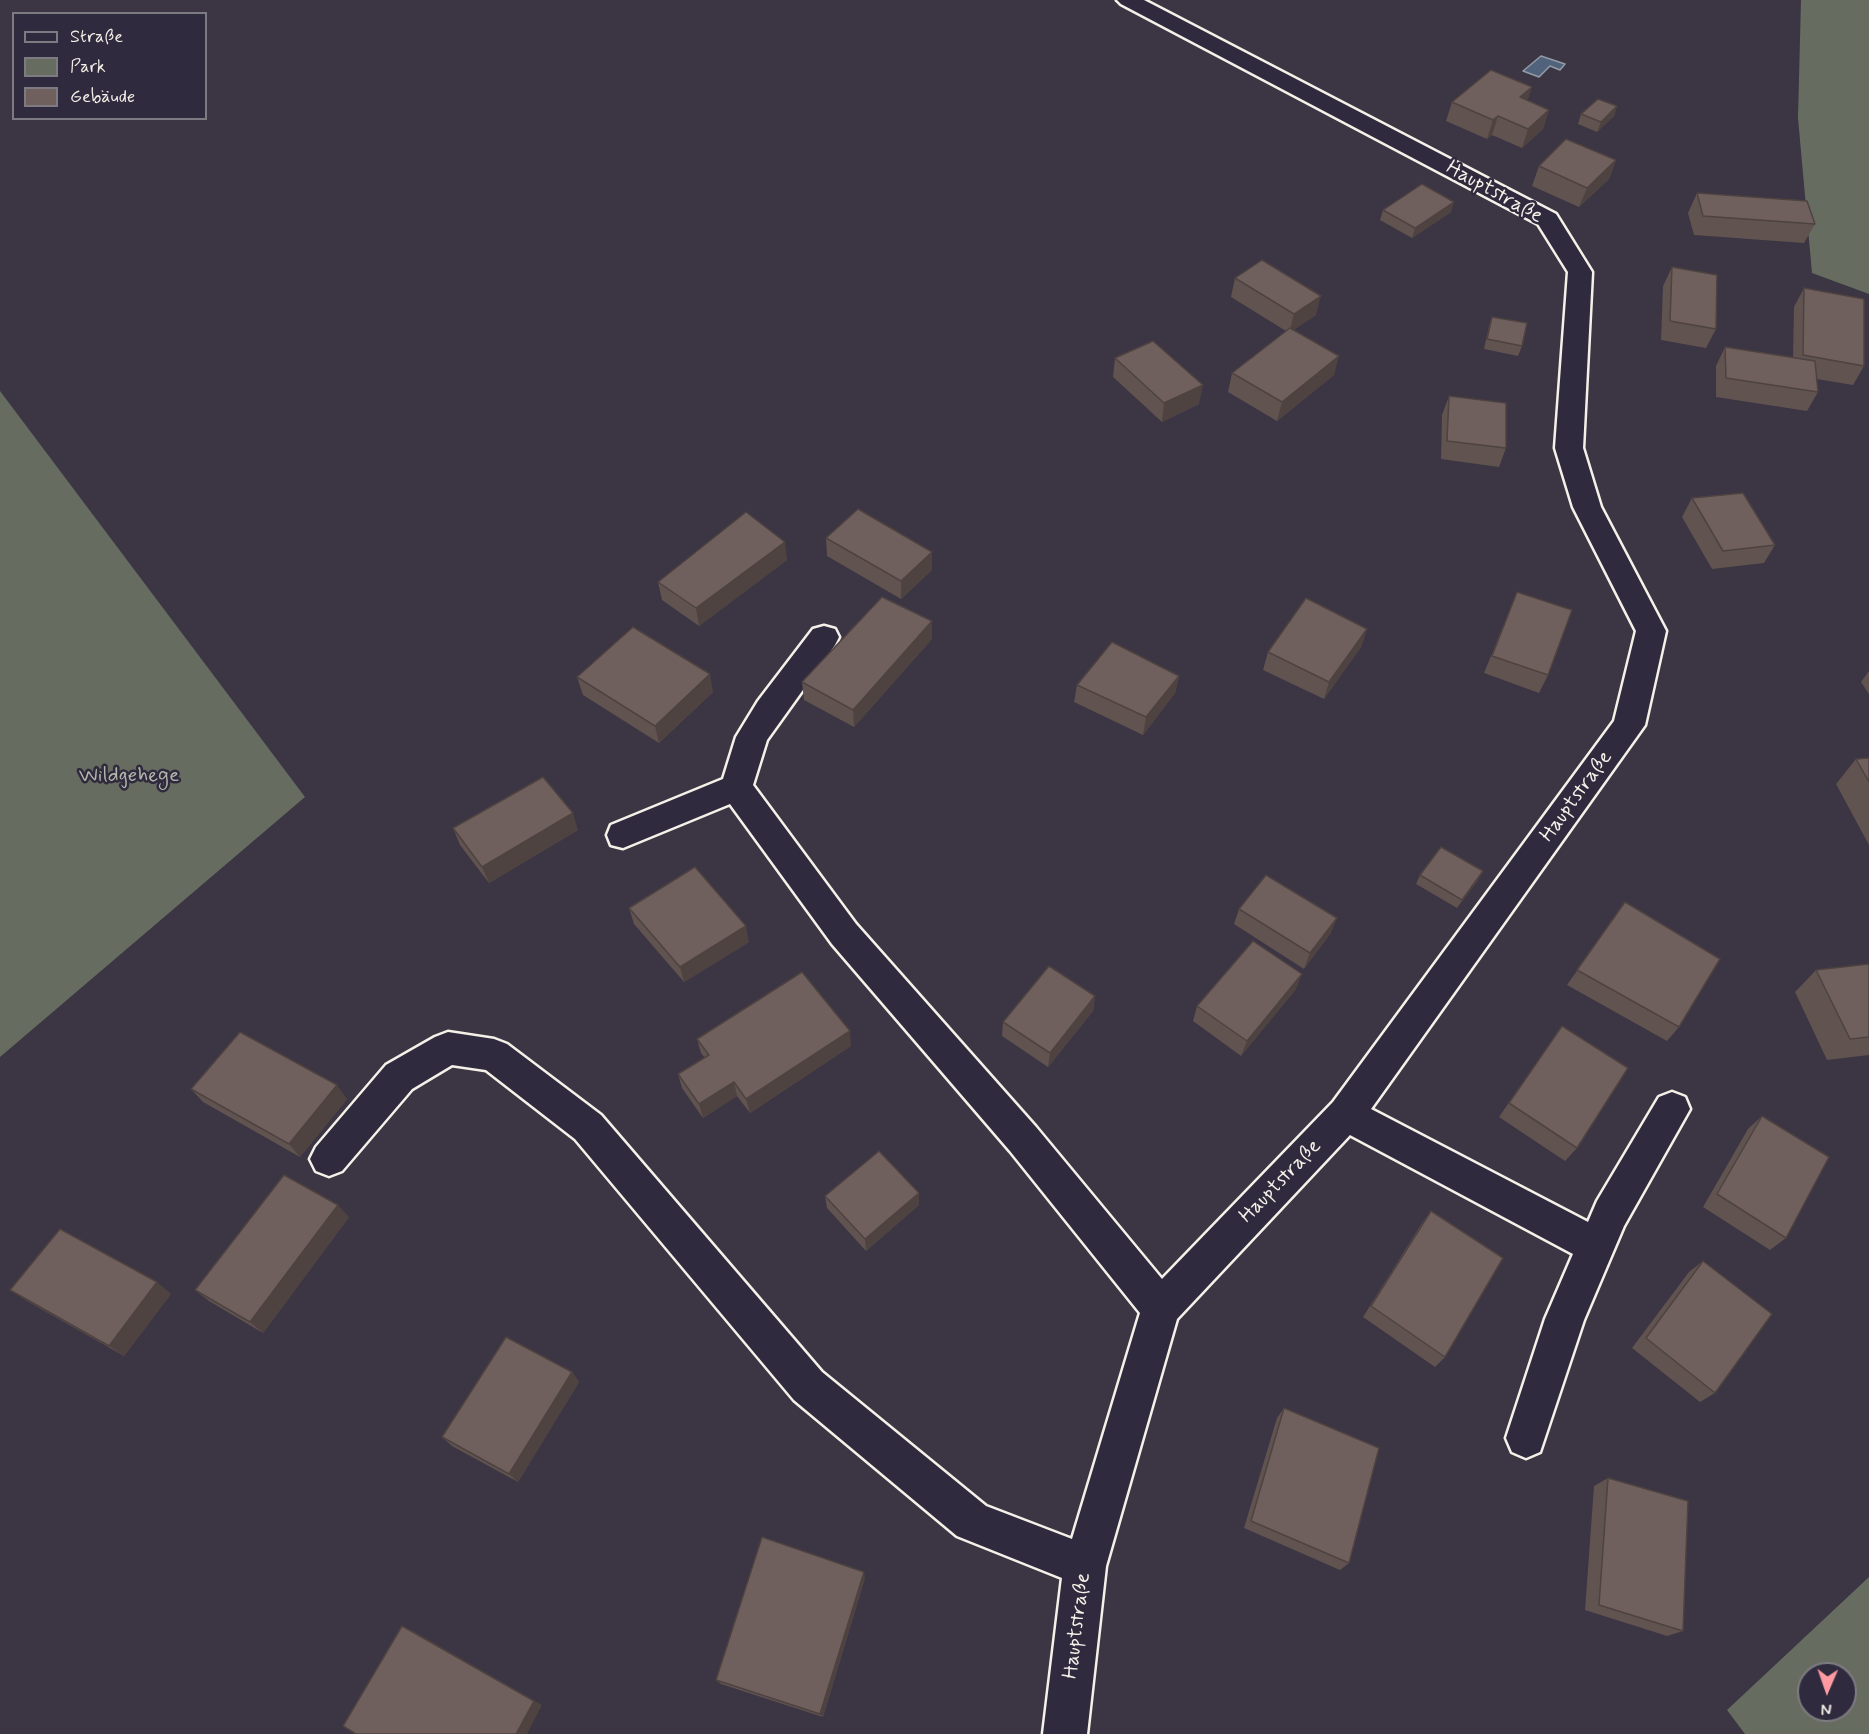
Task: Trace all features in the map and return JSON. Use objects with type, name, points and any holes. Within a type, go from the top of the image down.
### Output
[{"type":"street","name":"Hauptstraße","points":[[1065,1734],[1085,1566],[1161,1308],[1346,1114],[1629,725],[1651,631],[1587,507],[1569,448],[1580,272],[1547,219],[1128,0]]},
{"type":"street","points":[[623,835],[736,787],[752,737],[769,710],[824,637]]},
{"type":"street","points":[[736,787],[844,934],[1023,1139],[1161,1308]]},
{"type":"street","points":[[329,1159],[399,1077],[448,1048],[494,1055],[588,1127],[808,1386],[972,1521],[1085,1566]]},
{"type":"street","points":[[1526,1438],[1565,1318],[1610,1214],[1672,1109]]},
{"type":"street","points":[[1346,1114],[1596,1246]]},
{"type":"green space","points":[[1801,0],[1869,0],[1869,294],[1812,273],[1798,118]]},
{"type":"green space","name":"Wildgehege","points":[[0,391],[305,797],[0,1057]]},
{"type":"green space","points":[[1869,1577],[1869,1734],[1745,1734],[1727,1710]]},
{"type":"water","points":[[1541,56],[1565,64],[1560,70],[1550,66],[1539,77],[1523,71]]},
{"type":"building","points":[[1491,70],[1532,87],[1520,97],[1549,110],[1528,129],[1498,116],[1493,120],[1452,102]]},
{"type":"building","points":[[1598,99],[1617,106],[1601,122],[1581,114]]},
{"type":"building","points":[[1566,139],[1616,160],[1587,188],[1539,166]]},
{"type":"building","points":[[1422,184],[1454,202],[1415,228],[1383,210]]},
{"type":"building","points":[[1697,193],[1807,201],[1815,224],[1703,216]]},
{"type":"building","points":[[1262,260],[1321,296],[1294,314],[1235,278]]},
{"type":"building","points":[[1672,267],[1717,275],[1716,329],[1670,321]]},
{"type":"building","points":[[1804,288],[1864,299],[1864,366],[1803,355]]},
{"type":"building","points":[[1492,317],[1527,323],[1522,346],[1487,339]]},
{"type":"building","points":[[1290,328],[1339,356],[1282,402],[1232,373]]},
{"type":"building","points":[[1153,341],[1203,385],[1164,403],[1115,358]]},
{"type":"building","points":[[1725,347],[1815,361],[1818,392],[1726,378]]},
{"type":"building","points":[[1449,396],[1506,403],[1506,448],[1447,441]]},
{"type":"building","points":[[1743,493],[1775,545],[1723,551],[1692,498]]},
{"type":"building","points":[[858,509],[932,552],[901,581],[826,538]]},
{"type":"building","points":[[746,512],[785,542],[696,608],[658,582]]},
{"type":"building","points":[[1517,592],[1572,610],[1548,675],[1492,656]]},
{"type":"building","points":[[882,597],[932,621],[853,710],[802,682]]},
{"type":"building","points":[[1306,598],[1367,629],[1329,682],[1268,652]]},
{"type":"building","points":[[633,627],[710,674],[655,726],[577,677]]},
{"type":"building","points":[[1112,642],[1179,676],[1146,717],[1077,685]]},
{"type":"building","points":[[1869,758],[1869,782],[1856,759]]},
{"type":"building","points":[[543,777],[573,813],[482,867],[453,828]]},
{"type":"building","points":[[1441,847],[1483,871],[1462,900],[1420,875]]},
{"type":"building","points":[[695,867],[746,926],[680,967],[629,908]]},
{"type":"building","points":[[1266,875],[1337,918],[1310,953],[1239,909]]},
{"type":"building","points":[[1625,902],[1720,959],[1679,1027],[1577,970]]},
{"type":"building","points":[[1253,941],[1302,974],[1247,1041],[1197,1006]]},
{"type":"building","points":[[1869,964],[1869,1037],[1850,1039],[1816,970]]},
{"type":"building","points":[[1049,966],[1095,996],[1050,1053],[1003,1022]]},
{"type":"building","points":[[802,972],[850,1031],[746,1099],[734,1082],[699,1104],[678,1074],[709,1055],[697,1039]]},
{"type":"building","points":[[1562,1026],[1628,1068],[1577,1148],[1509,1103]]},
{"type":"building","points":[[240,1032],[337,1085],[289,1144],[191,1089]]},
{"type":"building","points":[[1762,1116],[1829,1157],[1786,1238],[1717,1194]]},
{"type":"building","points":[[879,1151],[919,1193],[865,1239],[825,1196]]},
{"type":"building","points":[[284,1175],[338,1205],[250,1322],[195,1290]]},
{"type":"building","points":[[1431,1211],[1503,1258],[1445,1357],[1371,1306]]},
{"type":"building","points":[[60,1229],[157,1282],[109,1346],[10,1290]]},
{"type":"building","points":[[1703,1261],[1772,1314],[1715,1393],[1646,1338]]},
{"type":"building","points":[[506,1337],[572,1372],[509,1474],[442,1437]]},
{"type":"building","points":[[1284,1408],[1379,1448],[1349,1563],[1251,1521]]},
{"type":"building","points":[[1608,1478],[1688,1501],[1683,1631],[1599,1605]]},
{"type":"building","points":[[762,1537],[864,1572],[820,1714],[716,1680]]},
{"type":"building","points":[[402,1626],[534,1701],[516,1734],[356,1734],[343,1726]]}]
